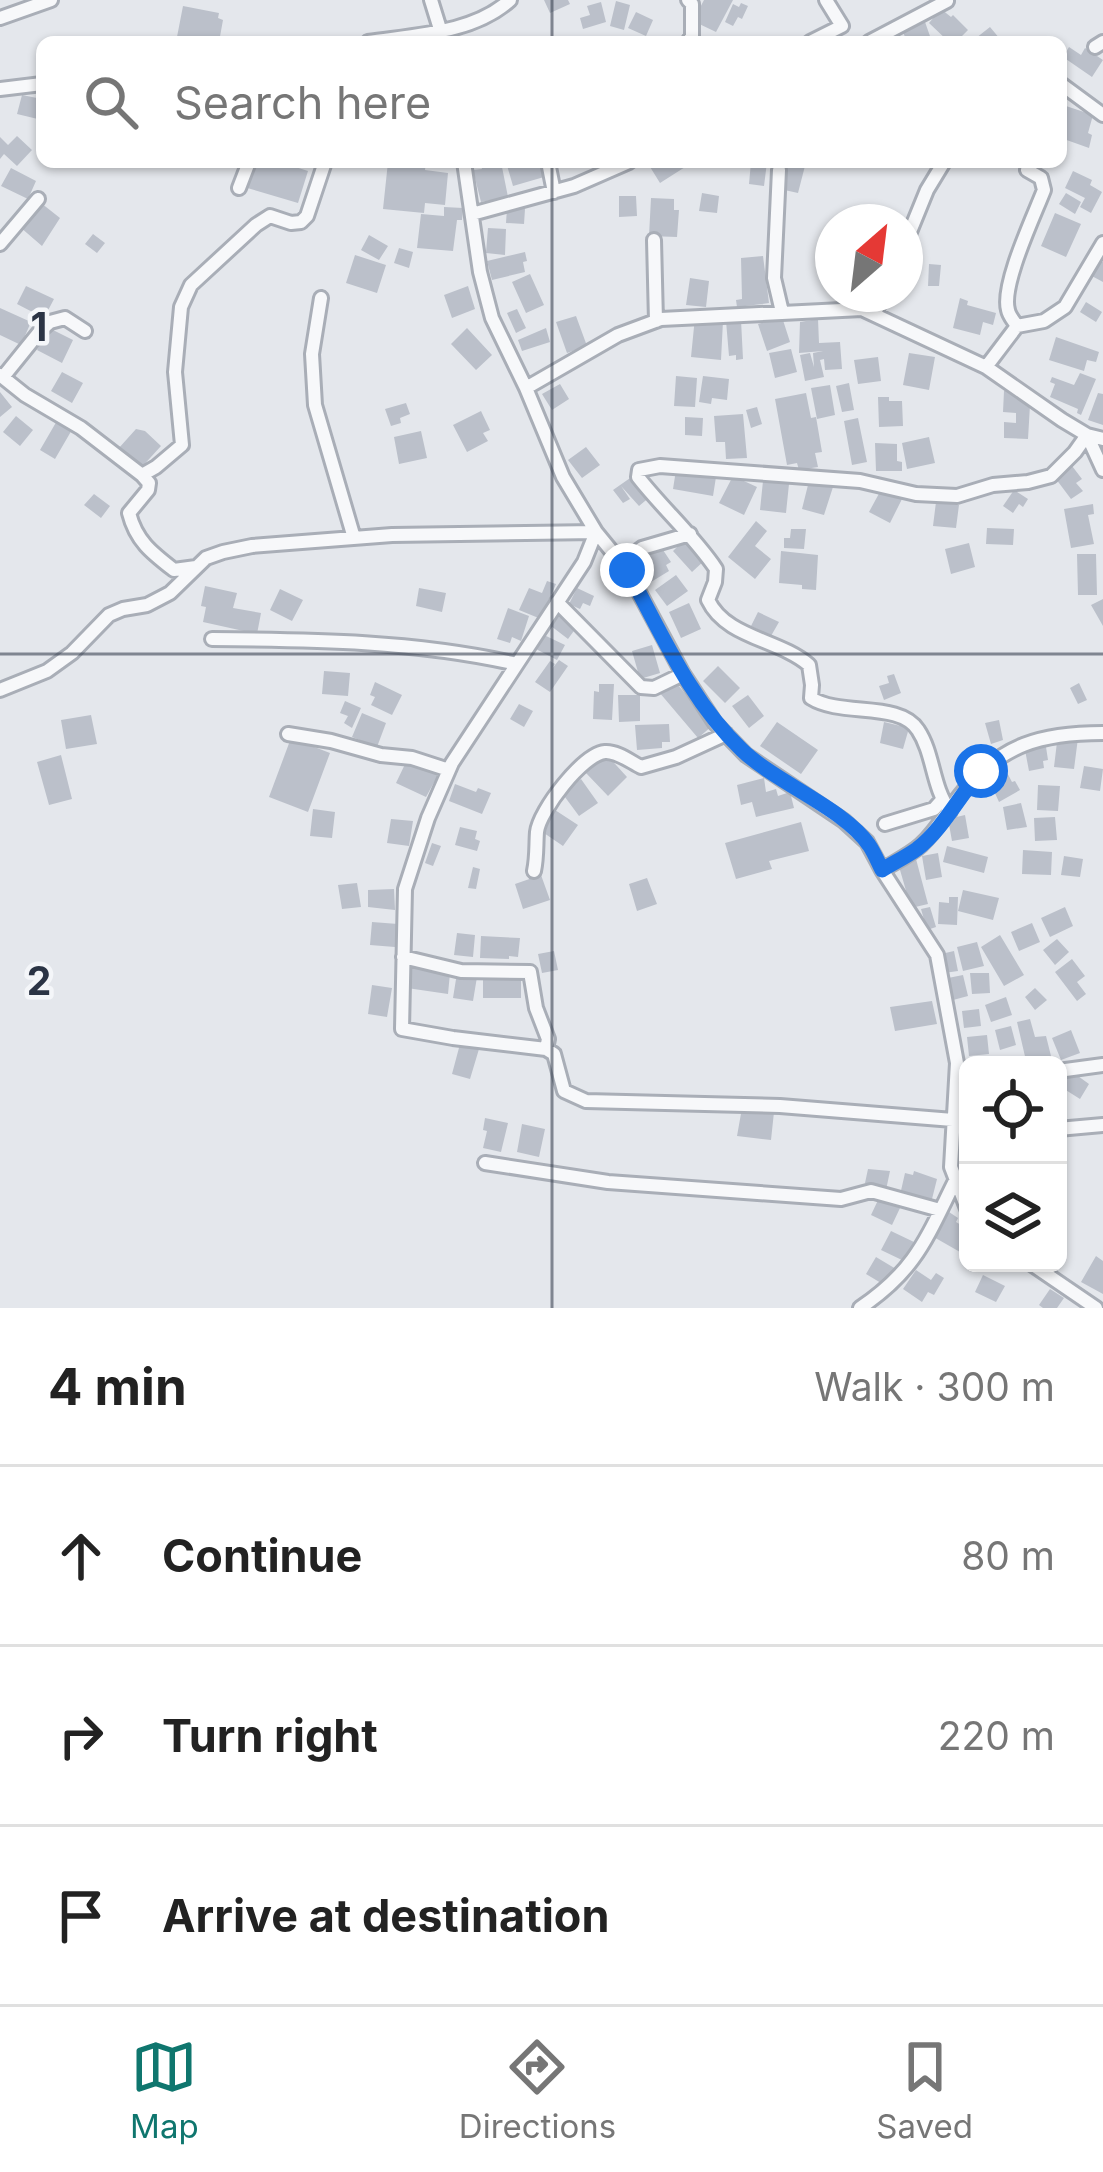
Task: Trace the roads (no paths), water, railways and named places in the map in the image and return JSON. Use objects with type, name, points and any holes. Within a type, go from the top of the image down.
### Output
[{"type":"street","points":[[0,18],[51,0]]},
{"type":"street","points":[[430,0],[442,36]]},
{"type":"street","points":[[444,36],[510,0]]},
{"type":"street","points":[[688,0],[692,36]]},
{"type":"street","points":[[822,36],[842,26],[826,0]]},
{"type":"street","points":[[881,36],[946,2]]},
{"type":"street","points":[[0,89],[36,85]]},
{"type":"street","points":[[1067,88],[1103,115]]},
{"type":"street","points":[[239,188],[247,168]]},
{"type":"street","points":[[142,475],[182,445],[175,372],[181,307],[191,285],[270,216],[301,223],[308,216],[319,168]]},
{"type":"street","points":[[465,168],[480,272],[492,318],[563,477],[596,532],[622,563],[715,723],[746,754],[868,842],[937,955],[961,1056]]},
{"type":"street","points":[[549,168],[554,192]]},
{"type":"street","points":[[472,214],[554,192],[614,168]]},
{"type":"street","points":[[921,204],[940,168]]},
{"type":"street","points":[[779,170],[774,278],[782,312]]},
{"type":"street","points":[[1017,326],[1008,313],[1012,274],[1044,190],[1041,178],[1027,170]]},
{"type":"street","points":[[0,244],[38,200]]},
{"type":"street","points":[[655,240],[656,321]]},
{"type":"street","points":[[986,367],[1017,326],[1043,321],[1066,307],[1103,243]]},
{"type":"street","points":[[321,298],[312,354],[315,405],[354,538]]},
{"type":"street","points":[[526,388],[618,334],[656,321],[862,309],[986,367],[1087,435],[1103,439]]},
{"type":"street","points":[[85,331],[64,318],[50,322],[1,376],[142,475],[149,483],[129,513],[134,532],[148,551],[174,570],[197,567]]},
{"type":"street","points":[[1087,435],[1103,470]]},
{"type":"street","points":[[946,806],[920,731],[908,718],[824,706],[811,698],[809,664],[746,634],[712,610],[708,600],[716,568],[638,477],[638,470],[660,466],[860,481],[916,494],[957,496],[1051,476],[1087,435]]},
{"type":"street","points":[[0,690],[47,671],[109,615],[170,593],[206,558],[223,552],[354,538],[596,532]]},
{"type":"street","points":[[596,532],[584,562],[449,770],[428,818],[405,889],[402,1029],[546,1048],[554,1054],[564,1091],[586,1101],[959,1114]]},
{"type":"street","points":[[622,563],[642,548],[690,534]]},
{"type":"street","points":[[557,602],[641,687],[654,688],[683,674]]},
{"type":"street","points":[[212,639],[338,640],[462,652],[517,664]]},
{"type":"street","points":[[882,870],[918,848],[946,806],[1006,751],[1059,735],[1103,733]]},
{"type":"street","points":[[288,734],[412,758],[449,770]]},
{"type":"street","points":[[535,871],[537,830],[548,805],[594,756],[605,752],[641,767],[726,734]]},
{"type":"street","points":[[885,824],[946,806]]},
{"type":"street","points":[[404,957],[461,971],[530,972],[548,1039],[546,1048]]},
{"type":"street","points":[[1067,1070],[1103,1064]]},
{"type":"street","points":[[959,1085],[952,1167],[959,1190]]},
{"type":"street","points":[[1067,1128],[1103,1125]]},
{"type":"street","points":[[484,1163],[608,1182],[795,1196],[842,1199],[871,1191],[940,1210]]},
{"type":"street","points":[[860,1308],[901,1274],[924,1246],[955,1180]]},
{"type":"street","points":[[1041,1272],[1078,1303],[1096,1308]]}]
